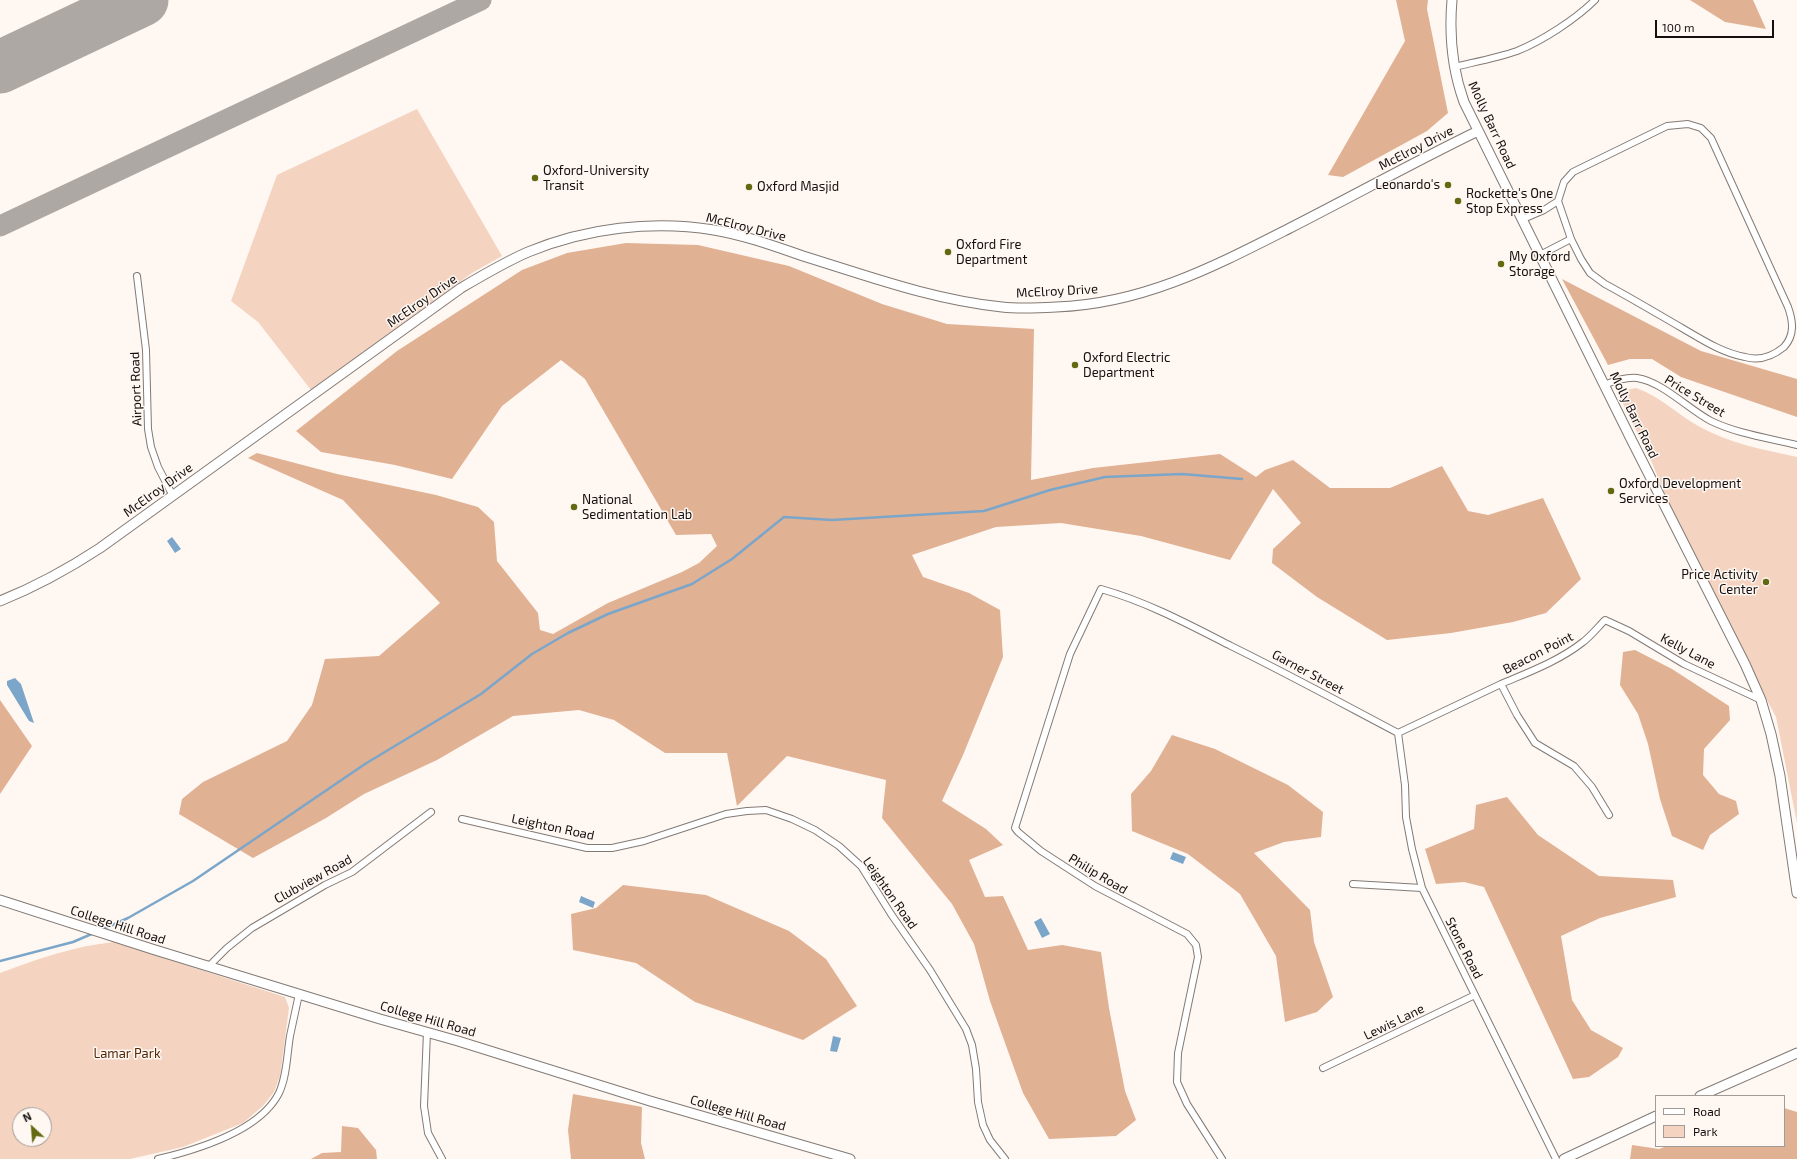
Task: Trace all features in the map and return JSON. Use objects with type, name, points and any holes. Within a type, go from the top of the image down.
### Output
[{"type":"street","name":"Molly Barr Road","points":[[1452,0],[1451,37],[1457,83],[1478,131],[1745,664],[1761,700],[1780,776],[1797,893]]},
{"type":"street","points":[[1454,67],[1517,51],[1542,38],[1569,21],[1595,0]]},
{"type":"street","points":[[1688,124],[1701,128],[1711,138],[1767,259],[1793,320],[1792,334],[1786,345],[1775,354],[1761,358],[1745,358],[1715,347],[1590,273],[1571,239],[1558,201],[1564,182],[1573,172],[1667,126],[1688,124]]},
{"type":"street","name":"McElroy Drive","points":[[0,601],[22,592],[71,567],[100,548],[461,288],[495,268],[527,253],[562,240],[606,230],[657,225],[715,230],[756,241],[909,289],[959,301],[1004,307],[1058,307],[1111,301],[1166,286],[1233,257],[1478,131]]},
{"type":"street","points":[[1523,219],[1544,210],[1558,201]]},
{"type":"street","points":[[1540,255],[1571,239]]},
{"type":"street","name":"Airport Road","points":[[137,276],[146,350],[148,429],[150,447],[158,467],[173,496]]},
{"type":"street","name":"Price Street","points":[[1604,385],[1618,380],[1636,378],[1659,386],[1711,421],[1738,432],[1797,445]]},
{"type":"street","name":"Garner Street","points":[[1100,589],[1125,596],[1167,613],[1295,677],[1398,734]]},
{"type":"street","name":"Philip Road","points":[[1100,589],[1070,654],[1015,828],[1041,851],[1065,867],[1098,888],[1187,934],[1196,945],[1198,957],[1178,1053],[1177,1082],[1187,1104],[1222,1159]]},
{"type":"street","name":"Kelly Lane","points":[[1605,620],[1629,631],[1684,664],[1761,700]]},
{"type":"street","name":"Beacon Point","points":[[1605,620],[1583,642],[1571,650],[1501,684],[1517,715],[1535,743],[1574,766],[1592,787],[1609,815]]},
{"type":"street","points":[[1398,734],[1501,684]]},
{"type":"street","name":"Stone Road","points":[[1398,734],[1405,785],[1406,817],[1422,888],[1556,1159]]},
{"type":"street","name":"Leighton Road","points":[[462,819],[587,848],[612,848],[644,841],[726,814],[747,811],[766,810],[792,819],[816,830],[839,846],[861,866],[891,914],[930,970],[966,1029],[973,1050],[978,1102],[983,1125],[990,1140],[1005,1159]]},
{"type":"street","name":"Clubview Road","points":[[208,967],[227,948],[252,928],[325,885],[352,872],[431,812]]},
{"type":"street","points":[[1353,884],[1422,888]]},
{"type":"street","name":"College Hill Road","points":[[0,900],[208,967],[385,1021],[427,1032],[650,1101],[850,1159]]},
{"type":"street","points":[[158,1159],[187,1152],[231,1134],[267,1109],[279,1093],[284,1077],[290,1035],[299,994]]},
{"type":"street","name":"Lewis Lane","points":[[1323,1068],[1475,995]]},
{"type":"street","points":[[427,1032],[424,1106],[428,1132],[442,1159]]},
{"type":"street","points":[[1702,1095],[1797,1053]]},
{"type":"street","points":[[1564,1159],[1655,1116]]},
{"type":"green space","points":[[417,109],[502,256],[472,273],[311,390],[258,322],[231,301],[277,175]]},
{"type":"green space","points":[[1636,388],[1645,391],[1711,433],[1772,452],[1797,457],[1797,823],[1776,717],[1694,564],[1650,458],[1618,394],[1626,390]]},
{"type":"green space","name":"Lamar Park","points":[[114,942],[285,997],[289,1008],[280,1076],[274,1092],[263,1106],[243,1123],[183,1147],[130,1159],[0,1159],[0,973],[56,954]]},
{"type":"shaded area","points":[[1396,0],[1428,0],[1427,9],[1448,113],[1427,131],[1343,177],[1328,175],[1405,41]]},
{"type":"shaded area","points":[[1690,0],[1753,0],[1766,29],[1725,22]]},
{"type":"shaded area","points":[[626,243],[698,245],[789,266],[882,304],[947,324],[1034,329],[1031,480],[1093,468],[1220,454],[1256,477],[1265,470],[1293,460],[1330,488],[1390,488],[1442,466],[1468,511],[1488,515],[1543,498],[1581,579],[1546,613],[1513,622],[1451,633],[1387,640],[1317,597],[1272,563],[1273,549],[1301,523],[1273,489],[1230,560],[1141,536],[1061,523],[996,527],[912,555],[923,577],[969,593],[1000,610],[1003,657],[963,755],[942,801],[986,829],[1003,845],[969,860],[985,897],[1003,896],[1028,950],[1062,945],[1101,952],[1109,1008],[1125,1091],[1136,1120],[1116,1136],[1049,1139],[1023,1093],[990,1001],[974,944],[952,904],[882,818],[886,780],[787,756],[737,806],[727,753],[665,753],[614,720],[579,710],[513,716],[437,760],[364,794],[326,818],[253,858],[179,814],[182,799],[203,782],[287,741],[312,705],[325,659],[379,656],[440,603],[343,500],[248,458],[257,453],[337,474],[436,495],[478,507],[494,522],[497,561],[538,613],[540,630],[553,634],[608,603],[682,572],[699,563],[717,546],[711,534],[676,535],[585,379],[561,360],[502,406],[452,479],[395,465],[321,452],[296,431],[397,351],[522,270],[567,253]]},
{"type":"shaded area","points":[[1562,279],[1701,351],[1797,379],[1797,417],[1681,377],[1652,359],[1630,359],[1608,365]]},
{"type":"shaded area","points":[[1635,650],[1672,669],[1729,706],[1730,720],[1704,749],[1703,775],[1719,794],[1736,801],[1739,814],[1710,835],[1703,850],[1672,836],[1660,799],[1648,744],[1638,714],[1620,685],[1623,652]]},
{"type":"shaded area","points":[[0,700],[32,746],[0,794]]},
{"type":"shaded area","points":[[1172,735],[1215,749],[1288,785],[1323,812],[1321,837],[1284,842],[1254,853],[1310,910],[1314,942],[1333,997],[1317,1012],[1285,1022],[1276,956],[1240,894],[1188,854],[1132,831],[1131,794],[1151,771]]},
{"type":"shaded area","points":[[1507,797],[1538,835],[1599,876],[1673,880],[1676,897],[1600,918],[1561,936],[1572,1000],[1591,1030],[1623,1048],[1618,1057],[1589,1077],[1573,1079],[1484,887],[1464,882],[1436,884],[1425,849],[1474,829],[1476,805]]},
{"type":"shaded area","points":[[623,885],[706,895],[789,931],[826,959],[857,1006],[803,1040],[695,1002],[636,963],[573,950],[571,914],[596,908]]},
{"type":"shaded area","points":[[573,1094],[642,1107],[641,1143],[645,1159],[571,1159],[568,1130]]},
{"type":"shaded area","points":[[1785,1108],[1797,1112],[1797,1159],[1630,1159],[1632,1145],[1659,1149],[1664,1147],[1785,1147]]},
{"type":"shaded area","points":[[342,1126],[358,1128],[376,1150],[377,1159],[311,1159],[322,1153],[341,1152]]},
{"type":"water","points":[[172,537],[181,549],[175,553],[167,541]]},
{"type":"water","points":[[15,678],[21,684],[34,723],[29,721],[7,685],[7,681]]},
{"type":"water","points":[[1173,852],[1186,857],[1183,864],[1170,859]]},
{"type":"water","points":[[581,896],[595,902],[593,908],[579,902]]},
{"type":"water","points":[[1041,918],[1050,934],[1042,938],[1034,922]]},
{"type":"water","points":[[833,1036],[841,1038],[837,1052],[830,1051]]},
{"type":"waterway","points":[[101,930],[128,918],[193,881],[365,764],[481,694],[532,654],[568,633],[608,614],[692,584],[732,559],[784,517],[832,520],[984,511],[1050,490],[1105,477],[1182,474],[1242,479]]},
{"type":"waterway","points":[[0,961],[73,942],[94,933]]},
{"type":"taxiway","points":[[0,226],[481,0]]},
{"type":"runway","points":[[0,67],[142,0]]},
{"type":"place","name":"Oxford-University Transit","points":[[535,178]]},
{"type":"place","name":"Leonardo's","points":[[1448,185]]},
{"type":"place","name":"Oxford Masjid","points":[[749,187]]},
{"type":"place","name":"Rockette's One Stop Express","points":[[1458,201]]},
{"type":"place","name":"Oxford Fire Department","points":[[948,252]]},
{"type":"place","name":"My Oxford Storage","points":[[1501,264]]},
{"type":"place","name":"Oxford Electric Department","points":[[1075,365]]},
{"type":"place","name":"Oxford Development Services","points":[[1611,491]]},
{"type":"place","name":"National Sedimentation Lab","points":[[574,507]]},
{"type":"place","name":"Price Activity Center","points":[[1766,582]]}]
